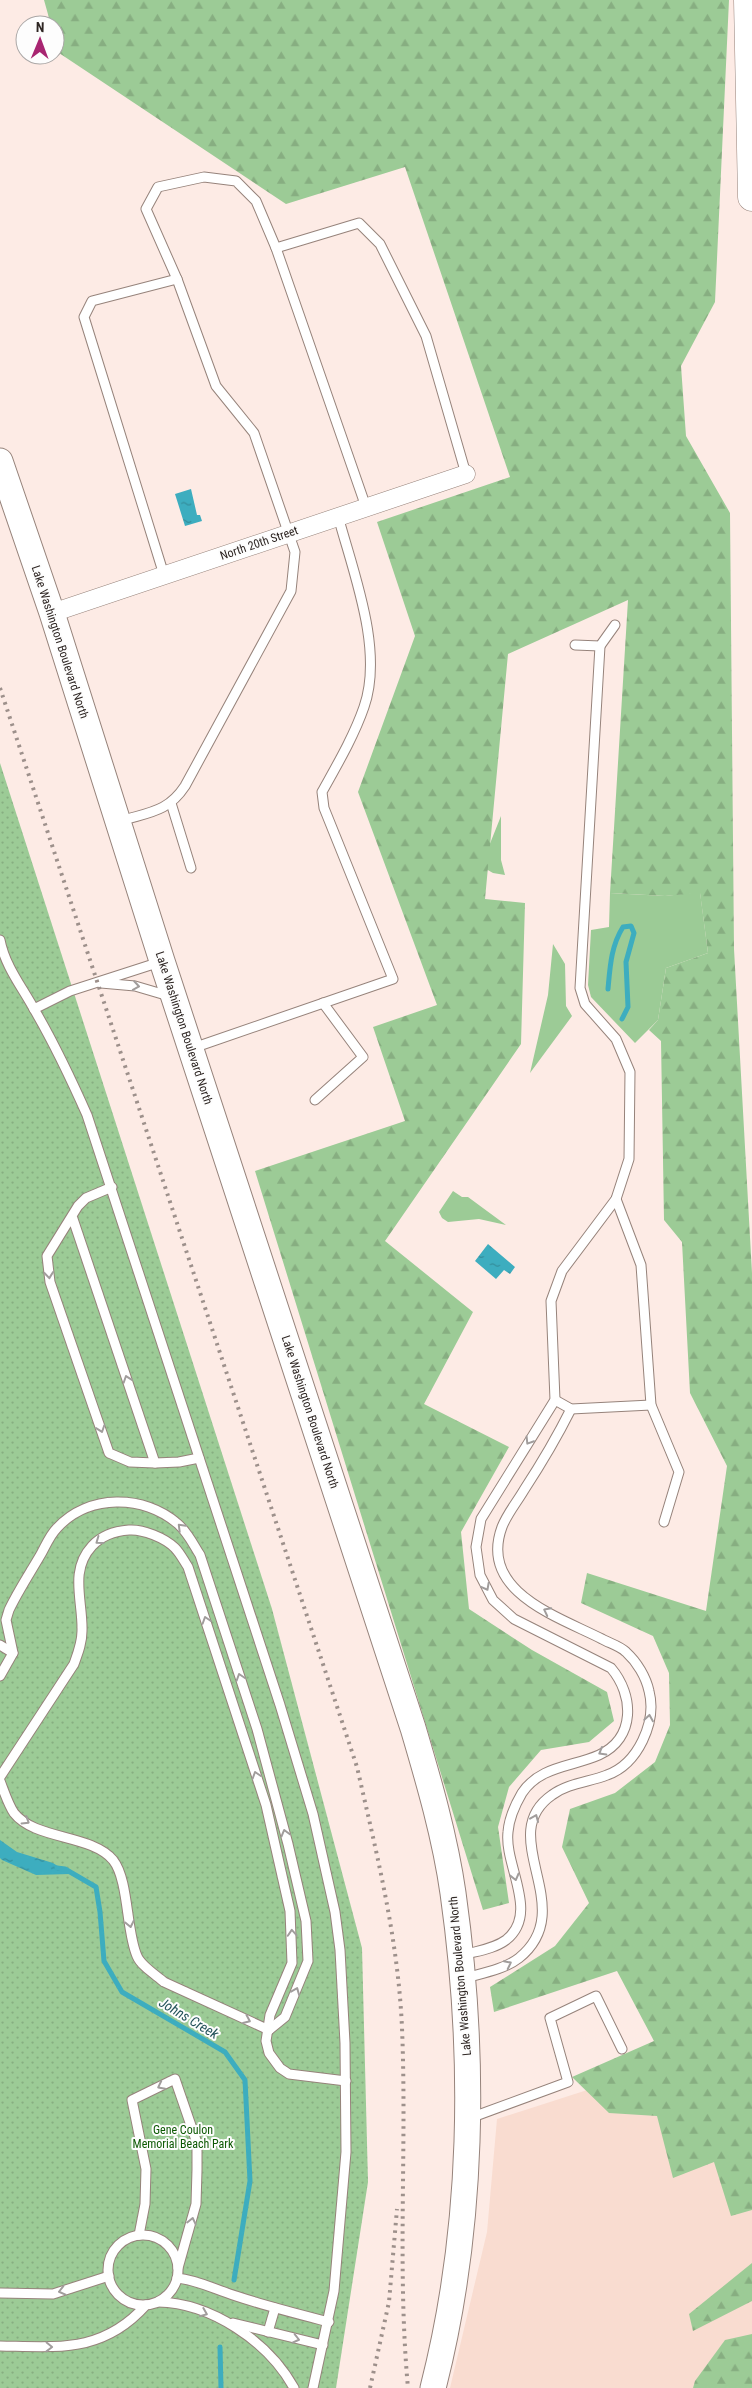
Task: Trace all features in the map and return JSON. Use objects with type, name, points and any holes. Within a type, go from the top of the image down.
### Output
[{"type":"highway","points":[[748,0],[752,197]]},
{"type":"street","name":"Lake Washington Boulevard North","points":[[0,461],[52,613],[162,962],[426,1770],[439,1822],[453,1892],[461,1967],[467,2119],[457,2272],[447,2334],[433,2388]]},
{"type":"street","name":"North 20th Street","points":[[52,613],[466,474]]},
{"type":"lane","points":[[118,822],[176,800],[291,591],[294,552],[254,433],[216,386],[177,279],[146,209],[158,187],[204,176],[236,181],[256,201],[276,248],[366,507]]},
{"type":"lane","points":[[276,248],[359,223],[380,244],[426,336],[466,474]]},
{"type":"lane","points":[[164,575],[84,317],[92,301],[177,279]]},
{"type":"lane","points":[[190,1048],[393,979],[324,808],[322,792],[364,706],[369,688],[370,632],[338,516]]},
{"type":"lane","points":[[461,1967],[505,1940],[514,1932],[519,1921],[520,1902],[509,1853],[508,1833],[512,1811],[524,1791],[540,1776],[559,1767],[600,1754],[614,1745],[624,1731],[628,1714],[628,1697],[622,1681],[611,1668],[514,1619],[493,1600],[480,1575],[476,1547],[481,1519],[556,1400],[550,1301],[562,1271],[616,1199],[629,1159],[630,1072],[616,1039],[585,1004],[580,988],[600,646],[615,625]]},
{"type":"lane","points":[[574,645],[600,646]]},
{"type":"lane","points":[[171,803],[191,868]]},
{"type":"lane","points":[[0,940],[7,961],[79,1097],[112,1187],[293,1747],[328,1875],[340,1950],[346,2081],[343,2190],[329,2322],[313,2388]]},
{"type":"lane","points":[[34,1009],[70,991],[162,962]]},
{"type":"lane","points":[[96,982],[135,986],[174,997]]},
{"type":"lane","points":[[315,1100],[363,1058],[323,1003]]},
{"type":"lane","points":[[112,1187],[86,1198],[72,1216],[47,1256],[50,1282],[109,1453],[130,1462],[180,1462],[199,1458]]},
{"type":"lane","points":[[616,1199],[641,1265],[651,1405],[679,1472],[664,1522]]},
{"type":"lane","points":[[72,1216],[155,1463]]},
{"type":"lane","points":[[556,1400],[571,1410],[651,1405]]},
{"type":"lane","points":[[461,1967],[502,1967],[519,1958],[532,1945],[541,1928],[544,1910],[530,1834],[533,1819],[541,1805],[553,1794],[567,1787],[610,1775],[630,1760],[644,1740],[651,1717],[650,1692],[641,1670],[625,1651],[526,1600],[511,1586],[501,1568],[498,1548],[502,1527],[559,1435],[571,1410]]},
{"type":"lane","points":[[2,1671],[13,1653],[6,1620],[16,1596],[56,1529],[78,1512],[105,1502],[133,1502],[161,1512],[179,1525],[190,1537],[200,1555],[257,1729],[288,1844],[306,1921],[308,1961],[285,2017],[269,2030]]},
{"type":"lane","points":[[0,1777],[74,1664],[80,1648],[82,1631],[78,1588],[79,1568],[85,1554],[99,1539],[118,1530],[136,1530],[157,1537],[175,1548],[188,1567],[266,1805],[290,1911],[292,1963],[270,2015],[266,2041],[269,2053],[280,2068],[289,2074],[346,2081]]},
{"type":"lane","points":[[0,1631],[10,1637]]},
{"type":"lane","points":[[0,1645],[13,1653]]},
{"type":"lane","points":[[0,1782],[14,1813],[28,1823],[100,1850],[113,1860],[120,1873],[137,1957],[151,1972],[164,1982],[269,2030]]},
{"type":"lane","points":[[467,2119],[568,2082],[550,2018],[596,1996],[622,2049]]},
{"type":"lane","points":[[139,2235],[144,2204],[146,2169],[132,2100],[175,2079],[197,2143],[196,2204],[174,2288],[158,2302]]},
{"type":"lane","points":[[178,2268],[176,2258],[166,2243],[148,2235],[139,2235],[125,2241],[114,2251],[109,2260],[109,2276],[118,2294],[126,2301],[146,2305],[158,2302],[178,2302],[226,2321],[323,2345]]},
{"type":"lane","points":[[0,2293],[53,2294],[109,2276]]},
{"type":"lane","points":[[177,2278],[192,2279],[211,2288],[329,2322]]},
{"type":"lane","points":[[0,2346],[65,2347],[104,2337],[133,2320],[146,2305]]},
{"type":"lane","points":[[268,2332],[275,2308]]},
{"type":"lane","points":[[226,2321],[265,2351],[283,2370],[294,2388]]},
{"type":"shaded area","points":[[752,2037],[752,2388],[450,2388],[487,2232],[497,2119]]},
{"type":"green space","points":[[44,0],[729,0],[715,302],[681,366],[686,436],[730,513],[734,949],[752,1273],[752,2210],[731,2216],[714,2162],[673,2178],[657,2116],[609,2113],[572,2077],[654,2041],[617,1971],[494,2012],[490,1987],[555,1946],[589,1903],[562,1847],[570,1809],[615,1793],[655,1762],[670,1725],[669,1673],[653,1636],[581,1603],[587,1573],[706,1611],[727,1466],[690,1393],[682,1242],[664,1220],[661,1041],[649,1030],[658,1020],[666,968],[708,953],[700,893],[665,896],[610,893],[628,600],[508,654],[485,899],[525,903],[521,1044],[385,1241],[473,1312],[424,1404],[509,1447],[461,1532],[469,1609],[532,1650],[607,1692],[614,1721],[589,1742],[541,1750],[509,1787],[498,1827],[509,1903],[483,1910],[255,1171],[405,1121],[373,1027],[437,1005],[358,792],[415,636],[377,522],[510,477],[405,167],[286,204],[65,57],[65,15],[48,15]]},
{"type":"green space","name":"Gene Coulon Memorial Beach Park","points":[[0,763],[272,1609],[362,1948],[368,2182],[336,2388],[0,2388]]},
{"type":"green space","points":[[501,816],[501,860],[505,875],[493,873],[486,869],[487,851]]},
{"type":"green space","points":[[700,892],[708,953],[666,968],[658,1020],[635,1043],[591,997],[588,985],[591,930],[609,927],[610,893],[665,896]]},
{"type":"green space","points":[[553,944],[565,964],[566,1006],[572,1016],[530,1073],[548,995]]},
{"type":"green space","points":[[453,1191],[462,1197],[468,1197],[506,1225],[479,1219],[448,1222],[442,1218],[439,1212]]},
{"type":"green space","points":[[752,2263],[752,2301],[693,2331],[689,2314]]},
{"type":"green space","points":[[752,2334],[752,2388],[693,2388],[695,2381],[725,2340]]},
{"type":"water","points":[[191,489],[197,515],[200,515],[202,521],[185,526],[175,494]]},
{"type":"water","points":[[488,1244],[515,1267],[510,1274],[504,1270],[496,1279],[475,1261]]},
{"type":"water","points":[[0,1840],[17,1852],[53,1863],[70,1874],[36,1875],[2,1860],[0,1858]]},
{"type":"waterway","points":[[608,989],[616,942],[623,927],[631,926],[634,933],[626,962],[628,1007],[622,1019]]},
{"type":"waterway","name":"Johns Creek","points":[[57,1868],[65,1869],[96,1887],[104,1961],[122,1992],[225,2052],[245,2080],[250,2181],[234,2280]]},
{"type":"waterway","name":"Johns Creek","points":[[220,2347],[221,2388]]},
{"type":"railway","points":[[0,688],[357,1767],[386,1897],[400,1995],[404,2118],[403,2298],[408,2388]]},
{"type":"railway","points":[[370,2388],[389,2302],[397,2209]]}]
